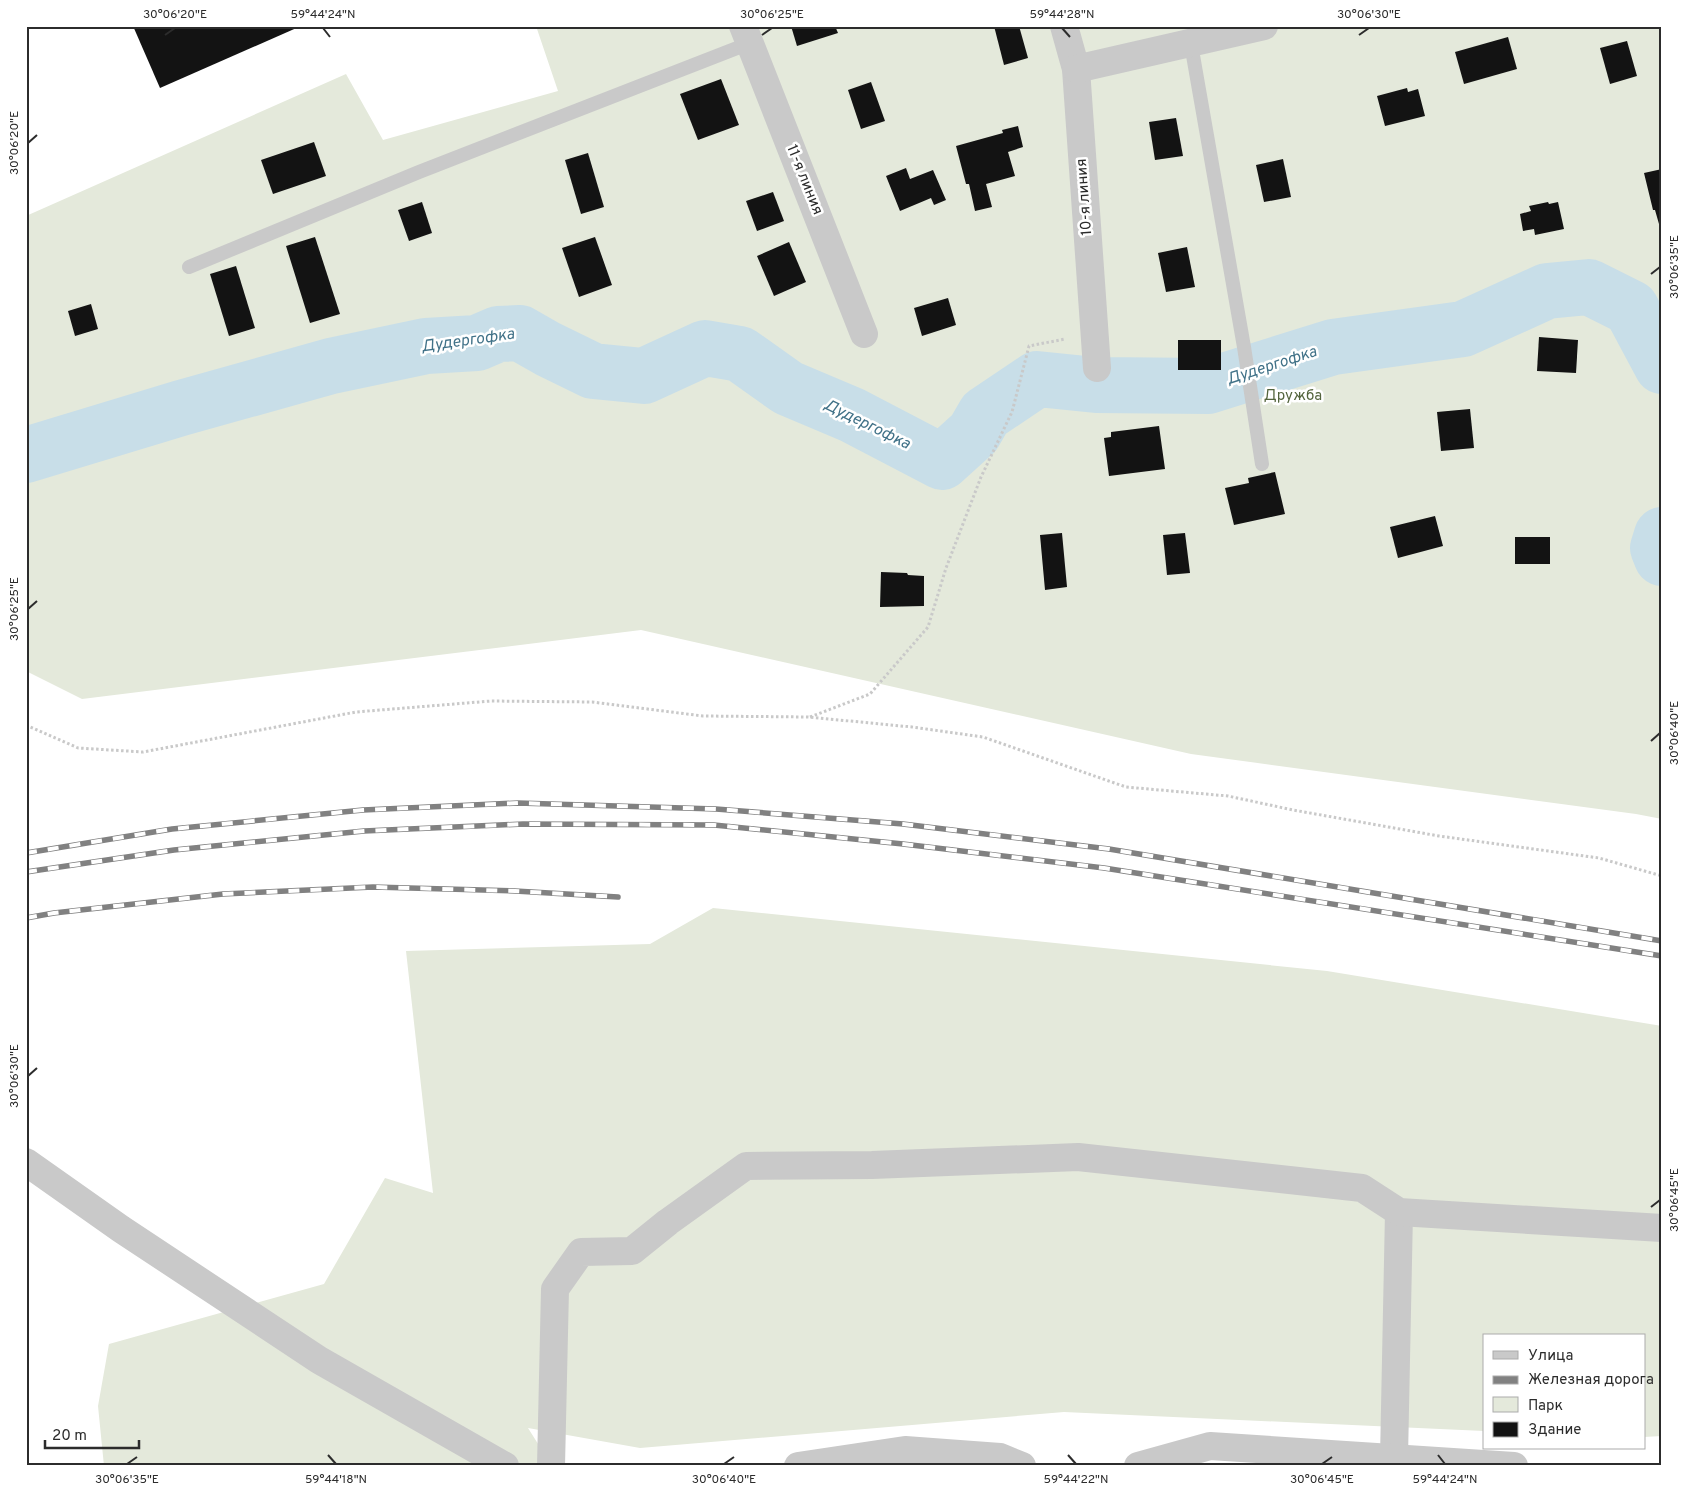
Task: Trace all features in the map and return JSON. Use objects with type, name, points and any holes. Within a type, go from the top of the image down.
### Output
[{"type":"street","name":"10-я линия","points":[[1064,26],[1076,69],[1097,368]]},
{"type":"street","points":[[1076,69],[1264,26]]},
{"type":"street","name":"11-я линия","points":[[746,35],[864,334]]},
{"type":"street","points":[[551,1466],[555,1289],[581,1252],[632,1251],[668,1222],[746,1166],[872,1165],[1078,1157],[1362,1188],[1399,1212],[1662,1228]]},
{"type":"street","points":[[26,1162],[121,1229],[319,1360],[505,1466]]},
{"type":"street","points":[[1394,1458],[1399,1212]]},
{"type":"street","points":[[1138,1466],[1210,1446],[1514,1466]]},
{"type":"street","points":[[798,1466],[904,1450],[1000,1457],[1022,1466]]},
{"type":"lane","points":[[189,267],[746,35]]},
{"type":"lane","points":[[1191,44],[1244,347],[1262,464]]},
{"type":"path","points":[[808,717],[870,694],[928,628],[946,568],[981,477],[1012,412],[1029,346],[1095,334]]},
{"type":"path","points":[[26,725],[78,748],[143,752],[356,712],[491,701],[592,702],[703,716],[808,717],[912,727],[983,737],[1126,787],[1228,796],[1293,810],[1438,836],[1599,858],[1662,876]]},
{"type":"green space","name":"Дружба","points":[[536,26],[1662,26],[1662,819],[1191,754],[641,630],[82,699],[26,671],[26,216],[346,74],[383,140],[558,91]]},
{"type":"green space","points":[[713,908],[1327,971],[1662,1026],[1662,1436],[1646,1437],[1646,1334],[1483,1334],[1483,1431],[1064,1412],[640,1448],[528,1428],[552,1466],[104,1466],[98,1406],[109,1344],[324,1284],[385,1178],[433,1193],[406,951],[650,944]]},
{"type":"building","points":[[133,26],[301,26],[160,88]]},
{"type":"building","points":[[791,26],[835,26],[838,33],[797,46]]},
{"type":"building","points":[[994,26],[1019,26],[1028,58],[1004,65]]},
{"type":"building","points":[[1508,37],[1517,69],[1464,84],[1455,52]]},
{"type":"building","points":[[1627,41],[1637,76],[1610,84],[1600,48]]},
{"type":"building","points":[[721,79],[739,125],[698,140],[680,94]]},
{"type":"building","points":[[871,82],[885,121],[861,129],[848,90]]},
{"type":"building","points":[[1407,88],[1408,92],[1418,89],[1425,116],[1385,126],[1377,96]]},
{"type":"building","points":[[1176,118],[1183,156],[1155,160],[1149,122]]},
{"type":"building","points":[[1018,126],[1023,147],[1008,152],[1015,176],[986,184],[992,207],[975,211],[969,184],[966,184],[956,146],[1003,133],[1002,130]]},
{"type":"building","points":[[314,142],[326,176],[273,194],[261,160]]},
{"type":"building","points":[[588,153],[604,207],[581,214],[565,160]]},
{"type":"building","points":[[1283,159],[1291,197],[1264,202],[1256,165]]},
{"type":"building","points":[[906,168],[910,179],[933,170],[946,200],[934,205],[931,198],[900,211],[886,176]]},
{"type":"building","points":[[1662,169],[1662,223],[1659,224],[1655,210],[1653,210],[1644,173]]},
{"type":"building","points":[[773,192],[784,221],[757,231],[746,201]]},
{"type":"building","points":[[422,202],[432,233],[409,241],[398,210]]},
{"type":"building","points":[[1548,202],[1549,204],[1558,202],[1564,229],[1535,235],[1534,229],[1523,231],[1520,214],[1531,211],[1529,206]]},
{"type":"building","points":[[315,237],[340,314],[310,323],[286,246]]},
{"type":"building","points":[[595,237],[612,285],[579,297],[562,248]]},
{"type":"building","points":[[789,242],[806,282],[774,296],[757,256]]},
{"type":"building","points":[[1187,247],[1195,287],[1166,292],[1158,253]]},
{"type":"building","points":[[236,266],[255,328],[229,336],[210,274]]},
{"type":"building","points":[[948,298],[956,325],[922,336],[914,308]]},
{"type":"building","points":[[91,304],[98,329],[75,336],[68,311]]},
{"type":"building","points":[[1539,337],[1578,340],[1576,373],[1537,371]]},
{"type":"building","points":[[1178,340],[1221,340],[1221,370],[1178,370]]},
{"type":"building","points":[[1470,409],[1474,448],[1441,451],[1437,412]]},
{"type":"building","points":[[1159,426],[1165,469],[1109,476],[1104,438],[1111,437],[1111,432]]},
{"type":"building","points":[[1275,472],[1285,514],[1234,525],[1225,488],[1249,483],[1248,478]]},
{"type":"building","points":[[1435,516],[1443,546],[1398,558],[1390,527]]},
{"type":"building","points":[[1062,533],[1067,587],[1045,590],[1040,535]]},
{"type":"building","points":[[1185,533],[1190,573],[1167,575],[1163,535]]},
{"type":"building","points":[[1515,537],[1550,537],[1550,564],[1515,564]]},
{"type":"building","points":[[881,572],[924,576],[924,606],[880,607]]},
{"type":"waterway","name":"Дудергофка","points":[[26,455],[181,408],[331,366],[426,346],[477,343],[498,334],[520,333],[593,371],[644,376],[705,348],[740,354],[788,388],[852,415],[942,462],[974,433],[985,414],[1037,379],[1096,385],[1208,386],[1333,347],[1463,329],[1547,291],[1589,287],[1631,308],[1662,366]]},
{"type":"waterway","name":"Дудергофка","points":[[1662,535],[1658,548],[1662,558]]},
{"type":"railway","points":[[26,853],[172,829],[363,810],[518,803],[716,809],[903,824],[1109,849],[1662,941]]},
{"type":"railway","points":[[26,872],[174,850],[364,831],[523,824],[714,825],[903,844],[1104,868],[1662,956]]},
{"type":"railway","points":[[26,918],[54,913],[223,894],[373,887],[515,891],[618,897]]}]
